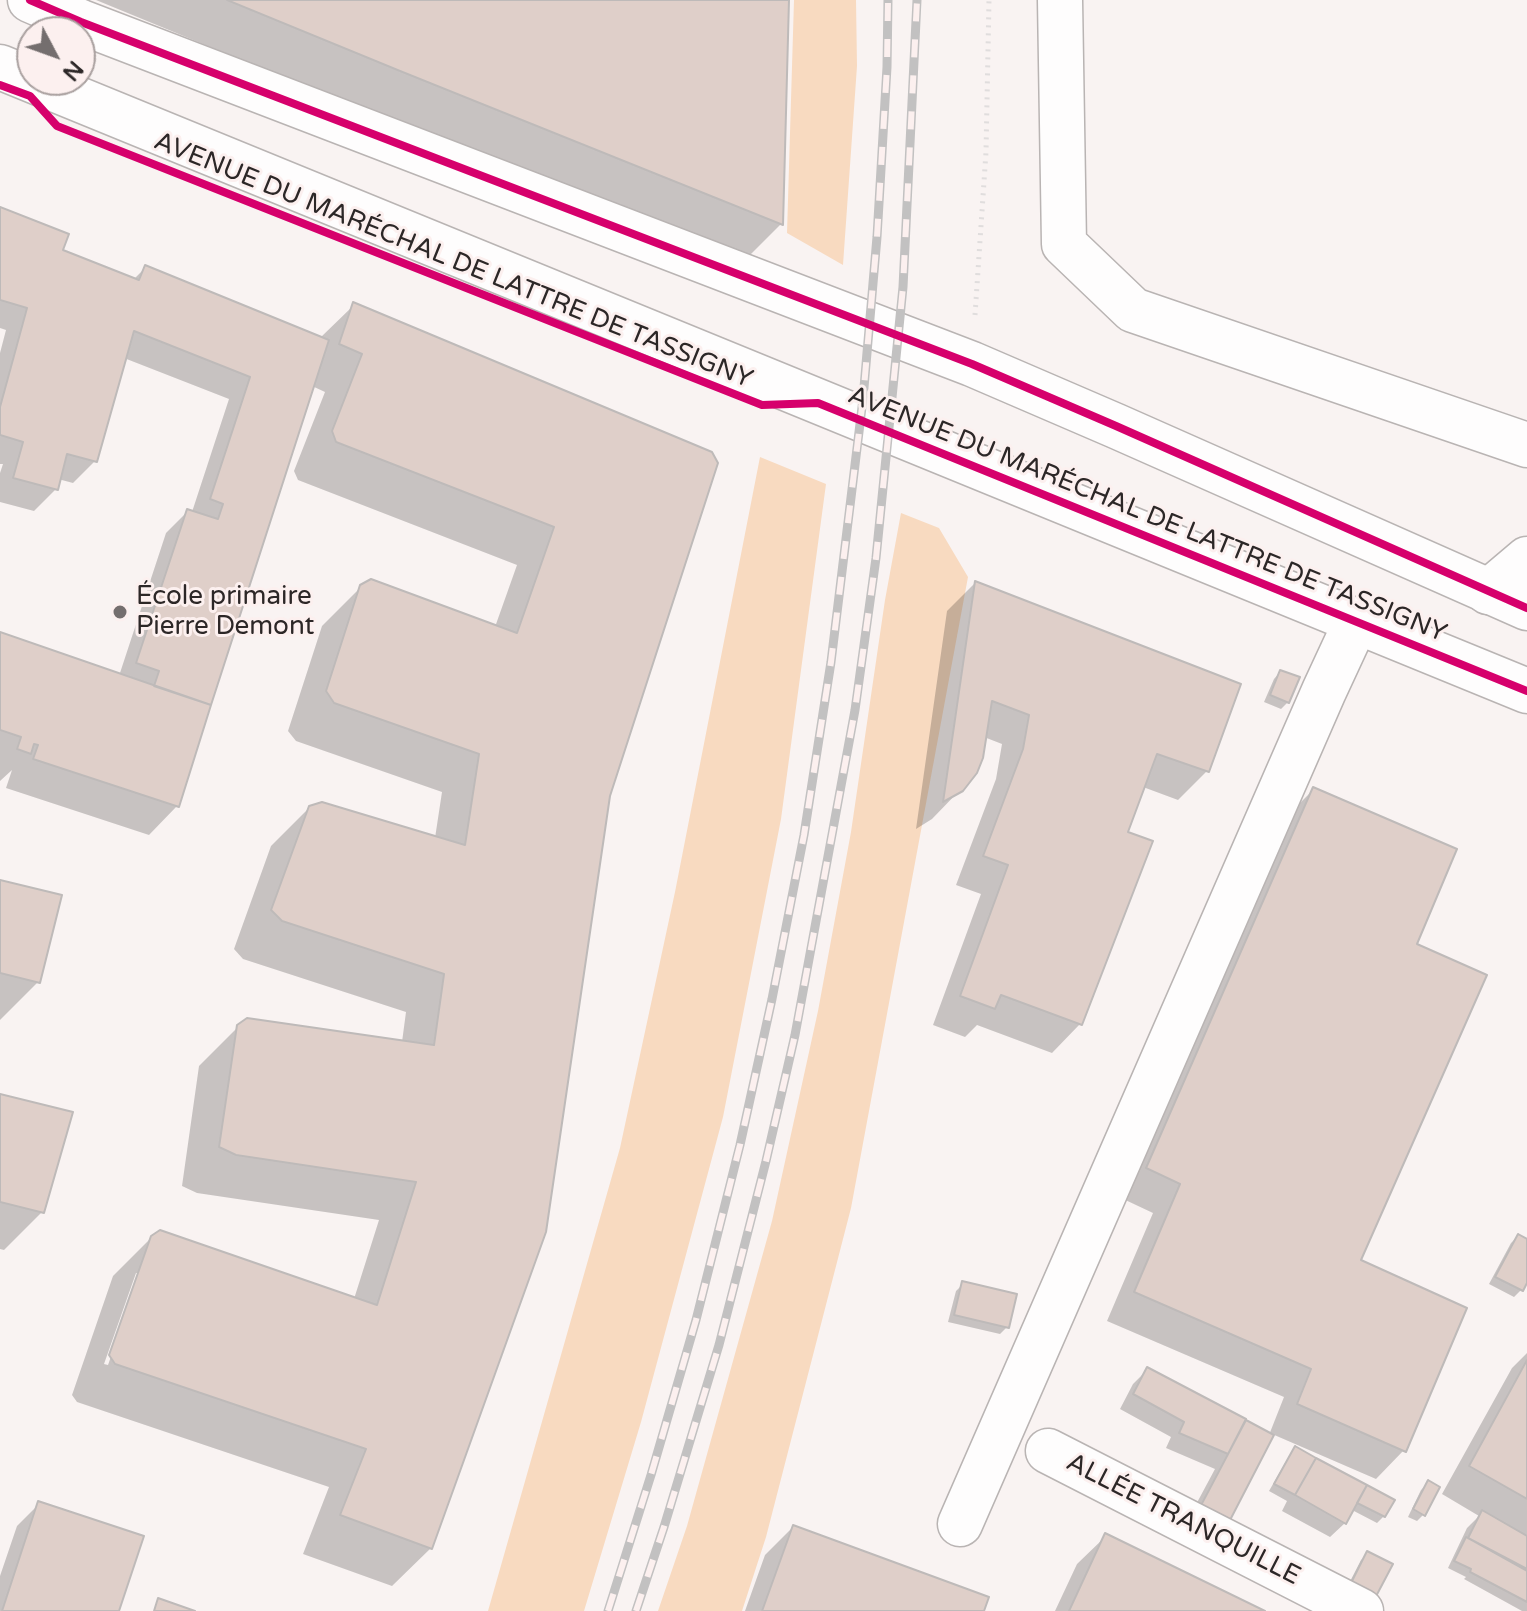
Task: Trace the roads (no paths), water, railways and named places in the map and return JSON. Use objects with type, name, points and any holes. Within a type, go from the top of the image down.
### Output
[{"type":"main road","points":[[30,0],[972,364],[1508,600],[1527,559]]},
{"type":"main road","points":[[1060,0],[1064,244],[1133,310],[1527,445]]},
{"type":"main road","name":"AVENUE DU MARÉCHAL DE LATTRE DE TASSIGNY","points":[[0,67],[1527,691]]},
{"type":"main road","points":[[960,1524],[1356,622]]},
{"type":"main road","name":"ALLÉE TRANQUILLE","points":[[1048,1451],[1361,1611]]},
{"type":"railway","points":[[608,1611],[696,1320],[740,1145],[804,835],[831,662],[863,399],[877,237],[888,0]]},
{"type":"railway","points":[[636,1611],[719,1345],[766,1161],[795,1035],[855,710],[876,558],[903,287],[917,0]]},
{"type":"place","name":"École primaire Pierre Demont","points":[[120,612]]}]
